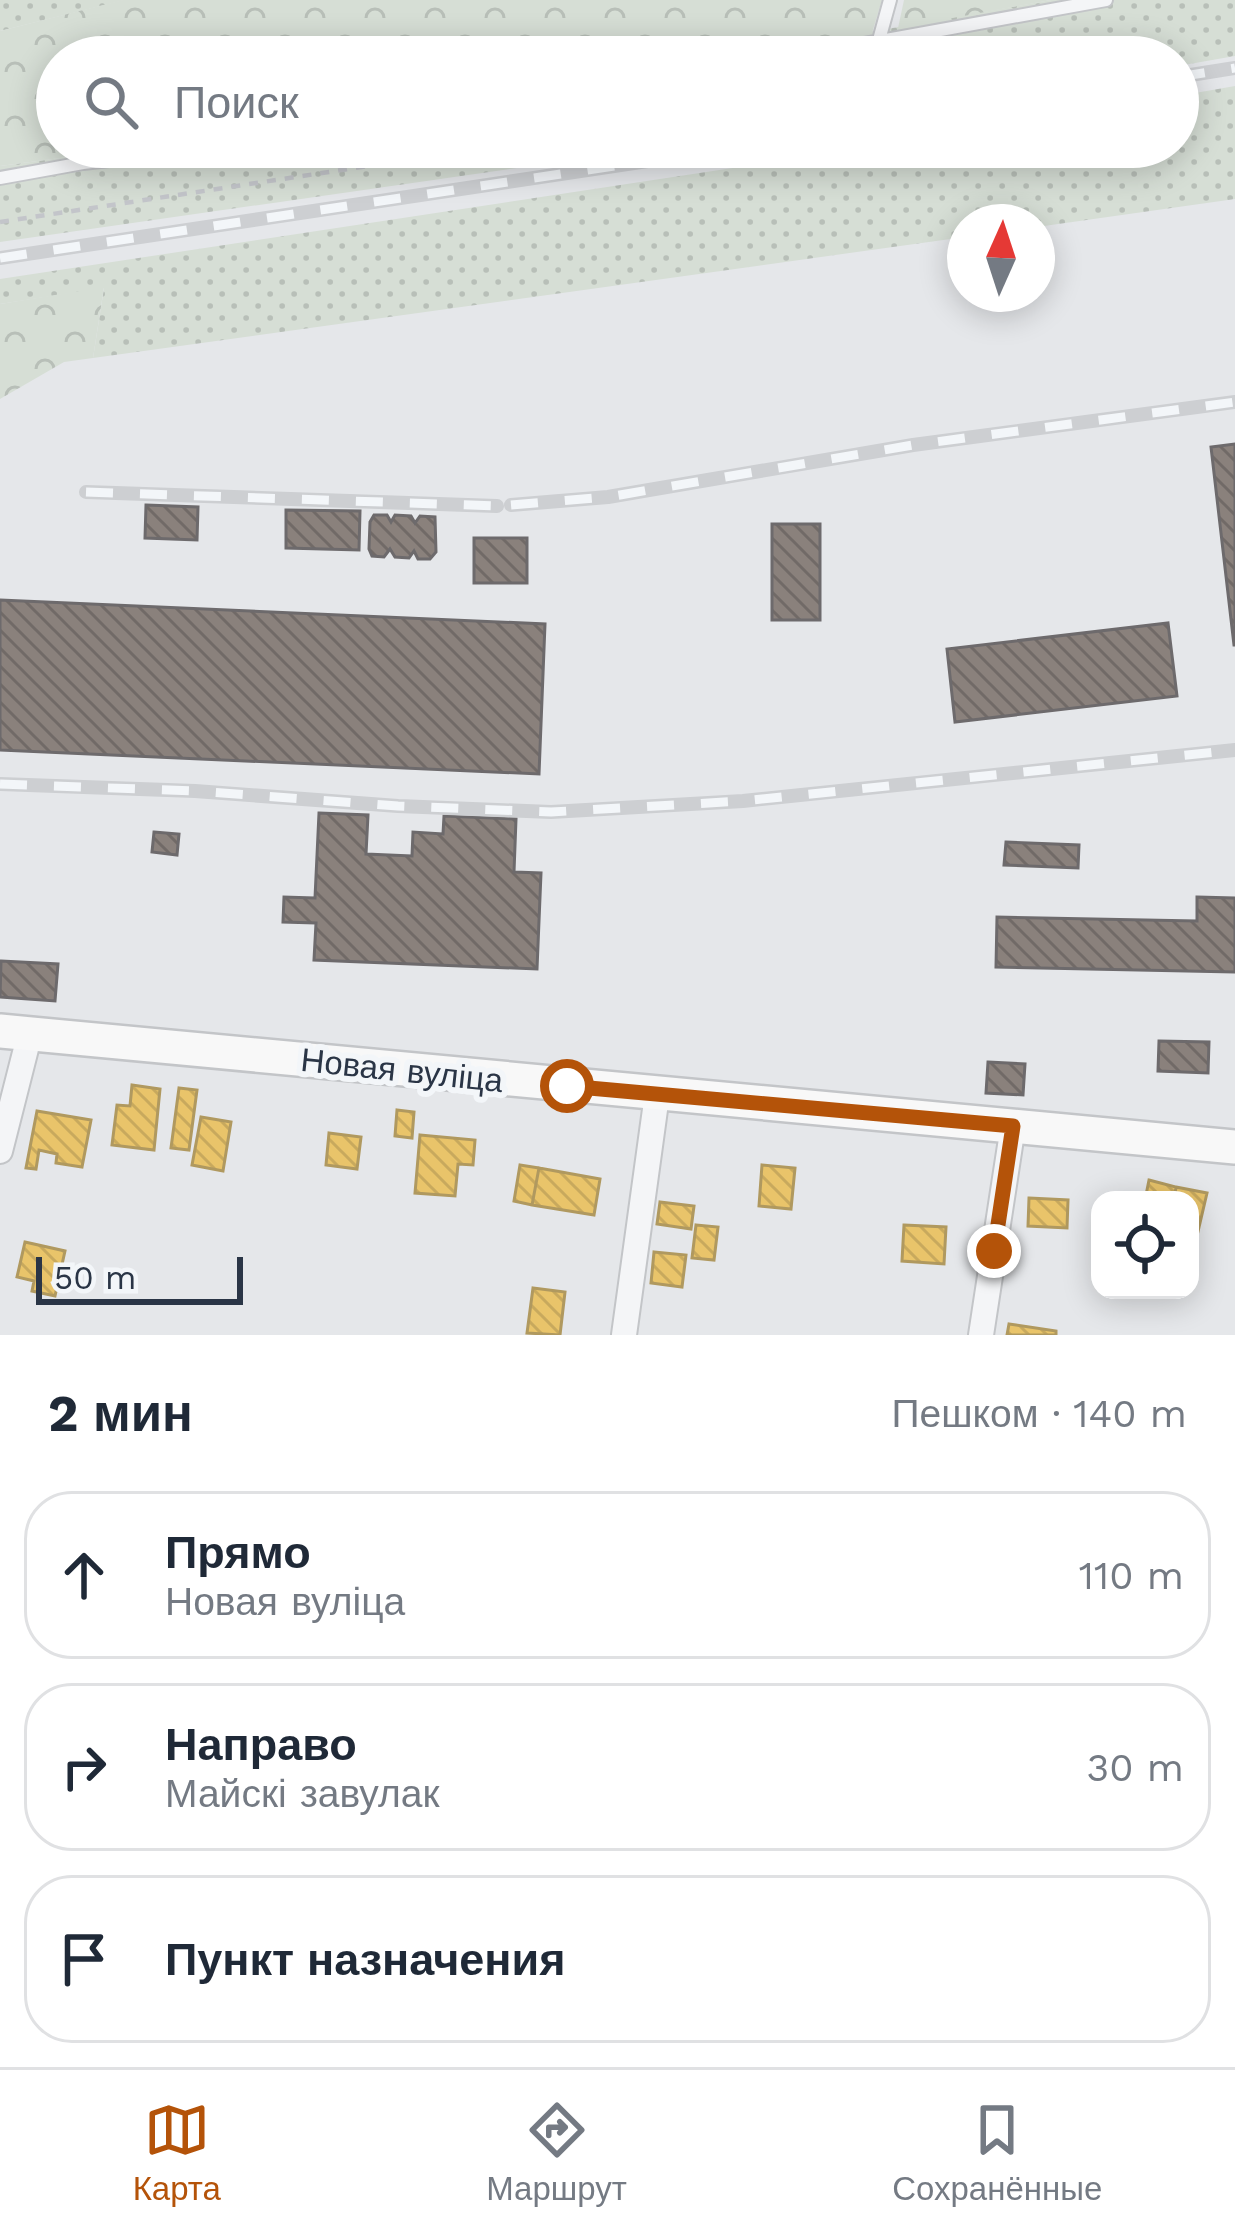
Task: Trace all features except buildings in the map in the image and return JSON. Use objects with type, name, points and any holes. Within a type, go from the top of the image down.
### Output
[{"type":"street","name":"Новая вуліца","points":[[15,1032],[1235,1147]]},
{"type":"street","points":[[0,1150],[15,1032]]},
{"type":"street","points":[[624,1335],[656,1095]]},
{"type":"street","points":[[981,1335],[1013,1126]]},
{"type":"lane","points":[[880,36],[890,0]]},
{"type":"lane","points":[[902,36],[1106,0]]},
{"type":"lane","points":[[0,178],[55,168]]},
{"type":"path","points":[[0,222],[355,168]]},
{"type":"green space","points":[[0,0],[125,0],[0,31]]},
{"type":"green space","points":[[123,0],[882,0],[872,33],[854,36],[36,36],[36,161],[0,166],[0,31]]},
{"type":"green space","points":[[904,0],[1051,0],[898,28]]},
{"type":"green space","points":[[1051,0],[1235,0],[1235,56],[1199,62],[1199,36],[848,36]]},
{"type":"green space","points":[[1235,86],[1235,199],[1055,224],[1055,204],[947,204],[947,239],[93,358],[104,288],[0,304],[0,279],[732,168],[1199,168],[1199,92]]},
{"type":"green space","points":[[36,161],[36,168],[517,168],[0,242],[0,166]]},
{"type":"green space","points":[[104,287],[93,358],[64,362],[0,399],[0,304]]},
{"type":"railway","points":[[1199,74],[1235,68]]},
{"type":"railway","points":[[0,258],[601,168]]},
{"type":"railway","points":[[511,505],[608,497],[913,445],[1235,402]]},
{"type":"railway","points":[[86,492],[497,506]]},
{"type":"railway","points":[[0,784],[551,812],[743,801],[1235,750]]},
{"type":"route","points":[[567,1086],[1013,1126],[994,1251]]}]
